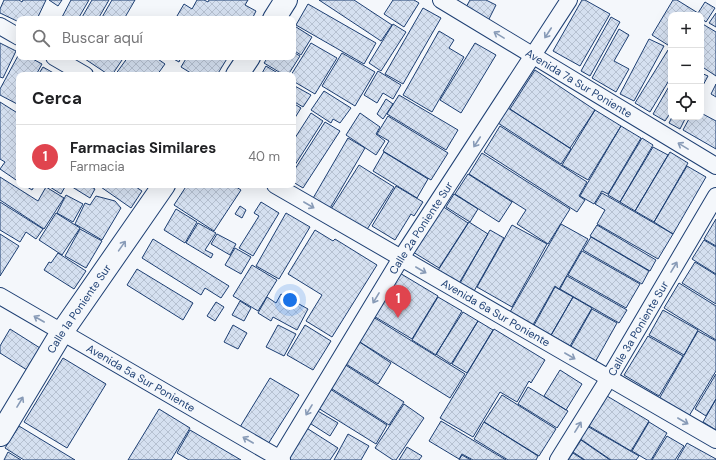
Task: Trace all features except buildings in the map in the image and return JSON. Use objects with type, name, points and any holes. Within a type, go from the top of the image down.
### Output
[{"type":"main road","points":[[276,16],[286,0]]},
{"type":"main road","points":[[240,72],[247,60]]},
{"type":"main road","name":"Calle 1a Poniente Sur","points":[[0,435],[62,332],[162,188]]},
{"type":"street","name":"Avenida 7a Sur Poniente","points":[[441,0],[716,166]]},
{"type":"street","name":"Calle 2a Poniente Sur","points":[[280,460],[401,258],[569,0]]},
{"type":"street","points":[[0,26],[16,35]]},
{"type":"street","points":[[59,60],[80,72]]},
{"type":"street","name":"Avenida 6a Sur Poniente","points":[[280,188],[716,440]]},
{"type":"street","name":"Calle 3a Poniente Sur","points":[[558,460],[609,378],[716,196]]},
{"type":"street","name":"Avenida 5a Sur Poniente","points":[[0,296],[280,460]]},
{"type":"place","name":"Farmacias Similares","points":[[398,318]]}]
